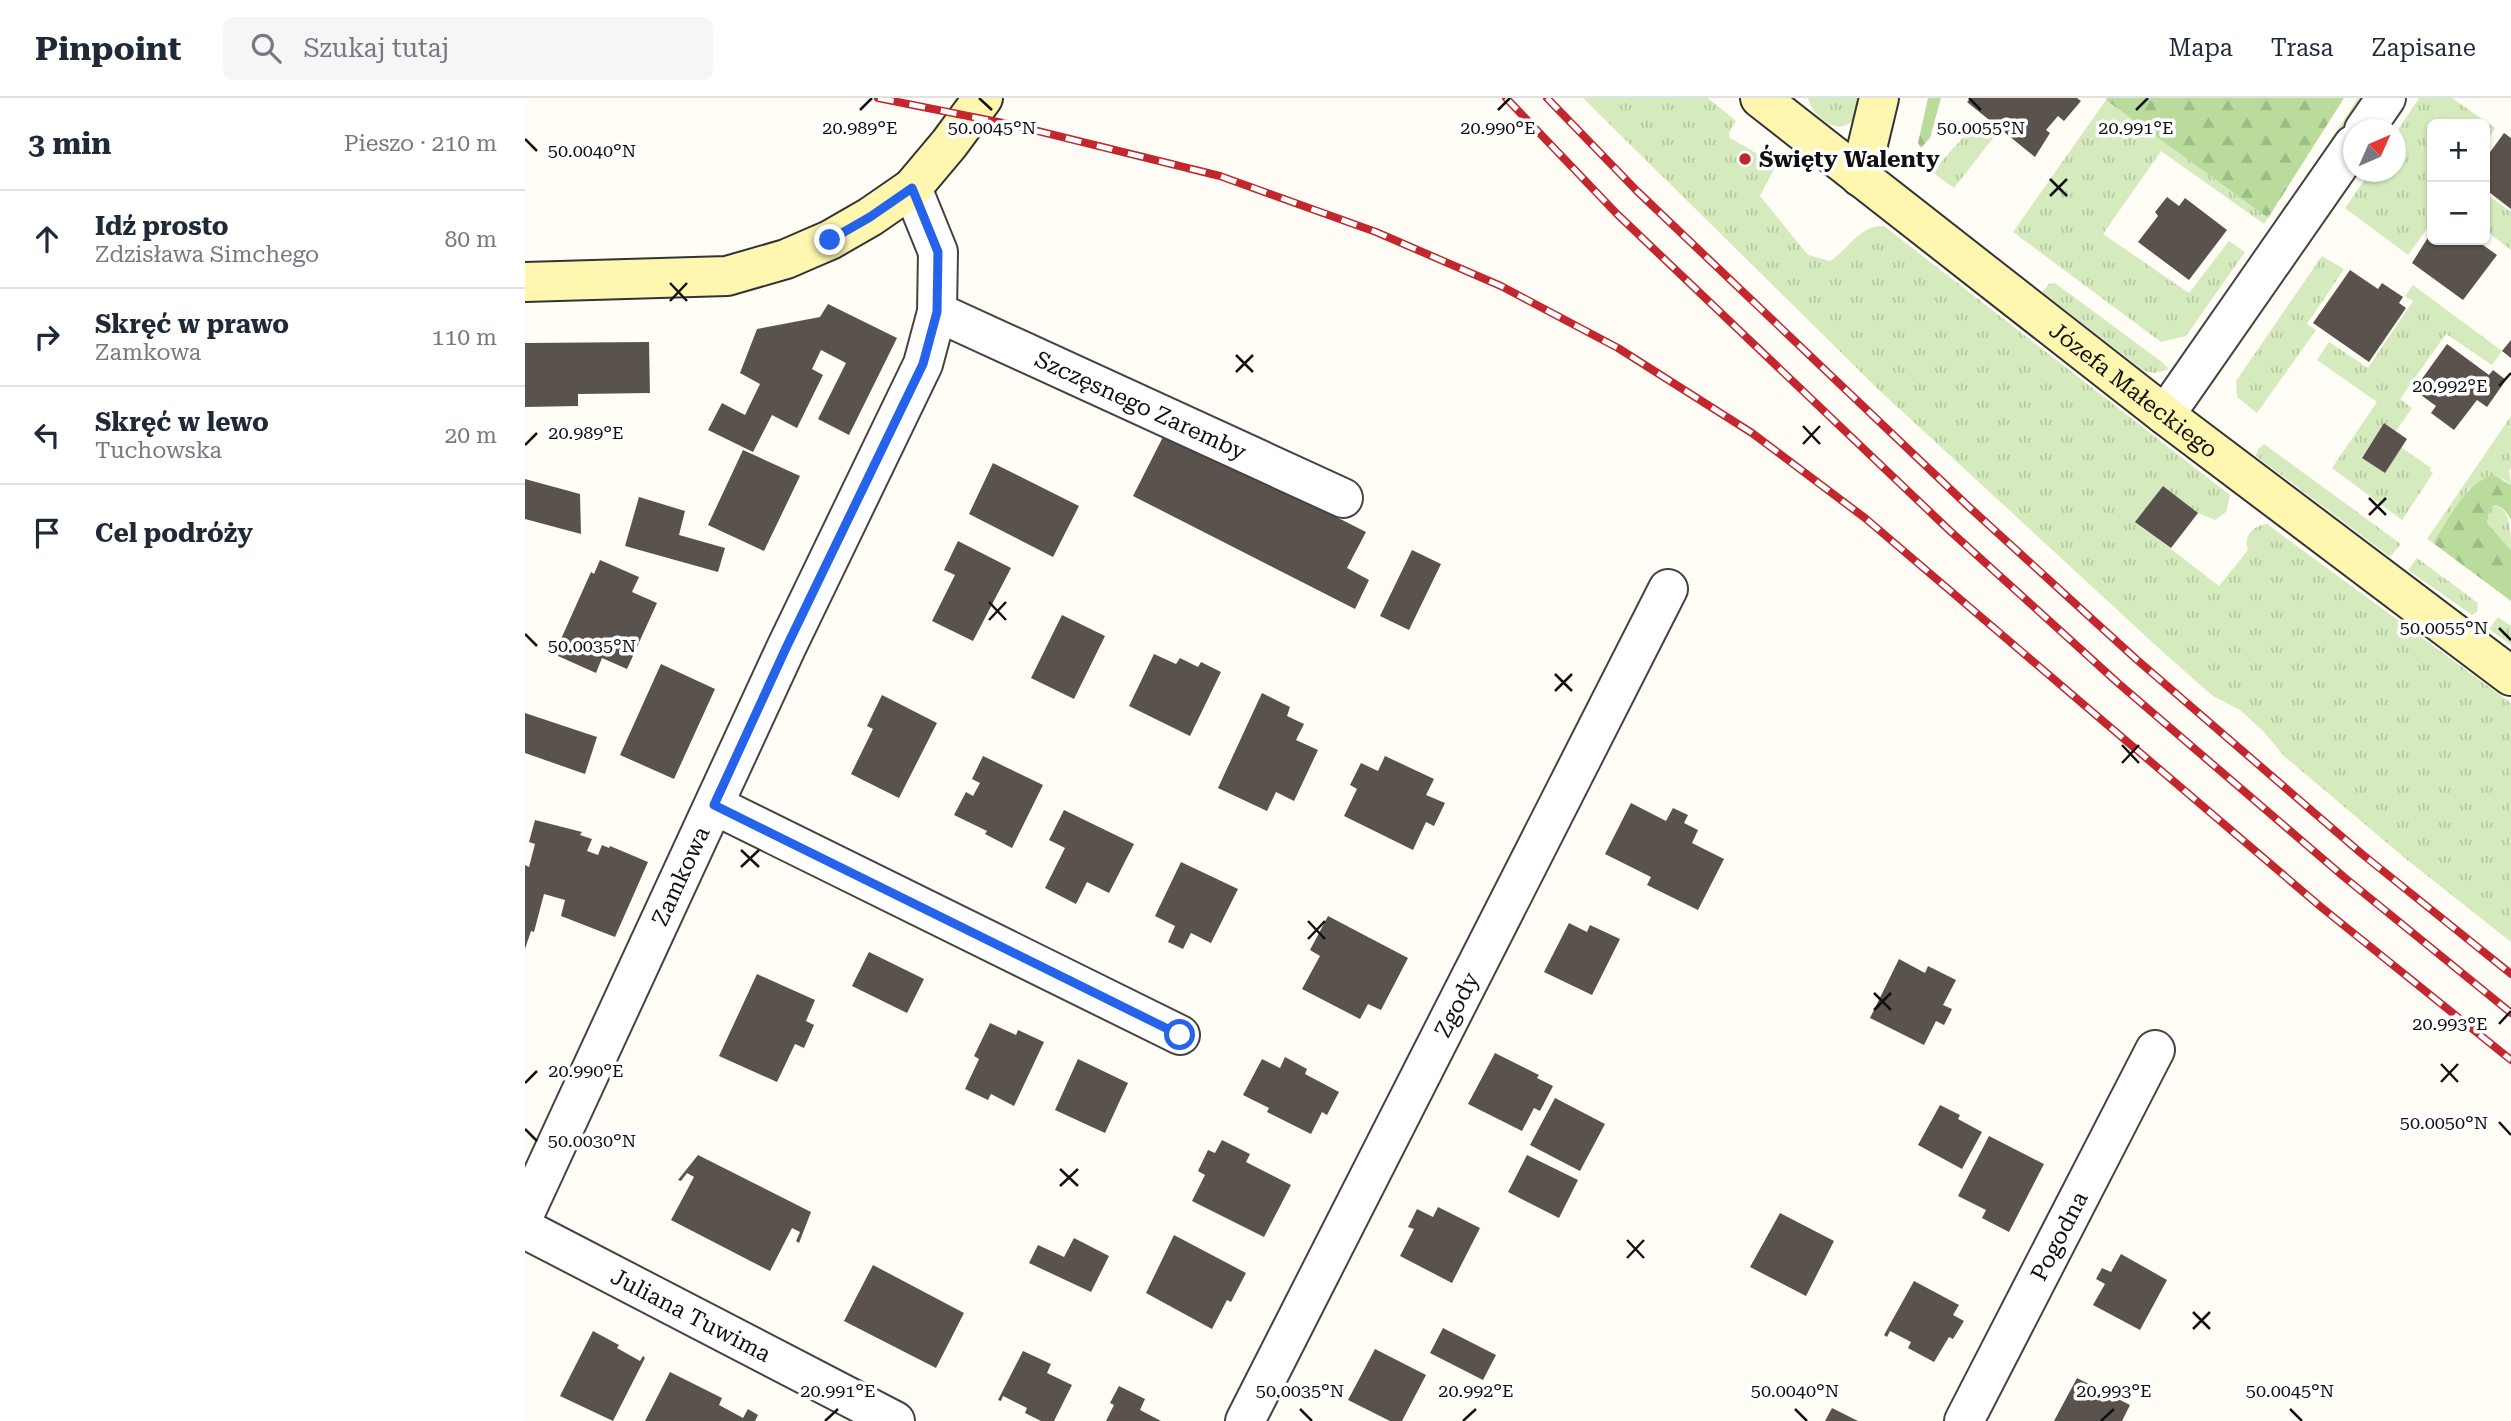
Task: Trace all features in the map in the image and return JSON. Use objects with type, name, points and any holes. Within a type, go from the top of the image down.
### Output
[{"type":"street","points":[[525,282],[727,276],[786,259],[830,240],[912,188],[983,98]]},
{"type":"street","name":"Józefa Małeckiego","points":[[1760,98],[2165,415],[2511,676]]},
{"type":"street","points":[[1860,177],[1879,98]]},
{"type":"street","points":[[2372,119],[2386,98]]},
{"type":"street","points":[[2165,415],[2343,161]]},
{"type":"street","name":"Zamkowa","points":[[525,1213],[786,648],[923,364],[937,312],[938,252],[912,188]]},
{"type":"street","name":"Szczęsnego Zaremby","points":[[937,312],[1343,498]]},
{"type":"street","name":"Zgody","points":[[1245,1421],[1668,589]]},
{"type":"street","points":[[714,805],[1180,1035]]},
{"type":"street","name":"Pogodna","points":[[1964,1421],[2155,1050]]},
{"type":"street","name":"Juliana Tuwima","points":[[525,1229],[895,1421]]},
{"type":"green space","points":[[1583,98],[1708,98],[1736,121],[1729,133],[1730,138],[1763,157],[1768,150],[1779,159],[1760,196],[1808,255],[1830,261],[1861,233],[1876,226],[1884,226],[2230,495],[2226,512],[2215,520],[2198,513],[2163,486],[2136,522],[2219,586],[2248,550],[2250,532],[2267,524],[2511,703],[2511,942],[2406,859],[2284,756],[2263,731],[2240,710],[2213,696],[2164,653],[1879,390]]},
{"type":"green space","points":[[1808,98],[1859,98],[1852,121],[1839,126],[1819,117]]},
{"type":"green space","points":[[1928,98],[1941,98],[1930,138],[1921,148],[1918,143]]},
{"type":"green space","points":[[2344,98],[2268,218],[2106,100]]},
{"type":"green space","points":[[2358,98],[2368,98],[2353,119],[2344,119]]},
{"type":"green space","points":[[2419,98],[2452,98],[2482,119],[2427,119],[2427,229],[2408,255],[2345,208],[2363,182],[2406,182],[2405,119]]},
{"type":"green space","points":[[2106,100],[2268,218],[2264,224],[2161,151],[2103,234],[2189,293],[2229,241],[2245,252],[2186,336],[2161,342],[2013,232]]},
{"type":"green space","points":[[2343,121],[2343,132],[2276,224]]},
{"type":"green space","points":[[1977,122],[1994,137],[1954,188],[1932,172]]},
{"type":"green space","points":[[2490,197],[2511,212],[2511,250],[2490,234]]},
{"type":"green space","points":[[2322,256],[2344,269],[2307,324],[2316,330],[2257,413],[2237,397],[2236,381]]},
{"type":"green space","points":[[2055,283],[2169,369],[2155,373],[2144,371],[2042,292],[2049,284]]},
{"type":"green space","points":[[2413,285],[2502,351],[2492,365],[2446,334],[2400,399],[2412,408],[2396,431],[2384,423],[2362,457],[2385,473],[2401,447],[2431,468],[2433,473],[2402,520],[2332,468],[2377,402],[2317,360],[2329,342],[2368,368],[2413,301],[2405,296]]},
{"type":"green space","points":[[2511,416],[2511,485],[2504,479],[2469,489],[2433,543],[2427,539]]},
{"type":"green space","points":[[2264,444],[2401,544],[2390,557],[2256,456],[2258,449]]},
{"type":"green space","points":[[2493,475],[2511,485],[2511,520],[2502,508],[2494,505],[2489,512],[2487,523],[2511,550],[2511,601],[2433,543],[2465,494]]},
{"type":"green space","points":[[2494,505],[2500,507],[2507,516],[2511,550],[2487,523],[2489,512]]},
{"type":"green space","points":[[2417,558],[2478,603],[2477,612],[2472,615],[2408,570]]},
{"type":"green space","points":[[2498,617],[2511,626],[2511,645],[2489,629]]},
{"type":"building","points":[[1971,98],[2077,98],[2081,101],[2064,121],[2058,116],[2046,130],[2050,133],[2035,157],[1967,102]]},
{"type":"building","points":[[2504,133],[2511,138],[2511,209],[2490,193],[2490,152]]},
{"type":"building","points":[[2167,197],[2179,206],[2185,198],[2227,230],[2189,280],[2138,242],[2158,216],[2155,212]]},
{"type":"building","points":[[2427,239],[2427,245],[2483,245],[2497,255],[2463,300],[2412,263]]},
{"type":"building","points":[[2350,270],[2378,289],[2382,283],[2403,297],[2399,303],[2406,308],[2369,362],[2313,323]]},
{"type":"building","points":[[828,304],[897,338],[849,435],[818,419],[846,363],[821,350],[812,369],[823,375],[797,428],[772,415],[753,452],[708,430],[722,403],[745,415],[760,384],[740,373],[757,329],[820,317]]},
{"type":"building","points":[[2511,340],[2511,358],[2502,351]]},
{"type":"building","points":[[649,342],[650,393],[578,394],[578,406],[525,407],[525,343]]},
{"type":"building","points":[[2447,344],[2489,375],[2493,370],[2506,380],[2487,407],[2477,400],[2454,430],[2431,413],[2436,406],[2414,390]]},
{"type":"building","points":[[2384,423],[2407,439],[2385,473],[2362,458]]},
{"type":"building","points":[[1166,431],[1366,532],[1347,568],[1369,580],[1355,609],[1133,496]]},
{"type":"building","points":[[743,450],[800,476],[764,551],[708,525]]},
{"type":"building","points":[[993,463],[1079,506],[1053,557],[969,514]]},
{"type":"building","points":[[525,479],[580,494],[581,534],[525,519]]},
{"type":"building","points":[[2163,486],[2198,513],[2171,548],[2135,522]]},
{"type":"building","points":[[639,497],[685,511],[679,535],[725,548],[718,572],[625,546]]},
{"type":"building","points":[[958,541],[1011,568],[973,641],[932,621],[955,575],[944,570]]},
{"type":"building","points":[[1412,550],[1441,564],[1409,630],[1380,616]]},
{"type":"building","points":[[600,560],[639,577],[632,592],[657,603],[627,669],[602,658],[596,673],[558,656],[564,641],[561,639],[591,572],[594,574]]},
{"type":"building","points":[[1062,615],[1105,636],[1074,699],[1031,678]]},
{"type":"building","points":[[1154,654],[1176,664],[1180,658],[1198,667],[1201,662],[1221,672],[1190,736],[1129,706]]},
{"type":"building","points":[[661,664],[715,689],[674,779],[620,755]]},
{"type":"building","points":[[1262,693],[1290,707],[1287,716],[1304,724],[1296,740],[1318,750],[1294,801],[1276,792],[1267,811],[1218,788]]},
{"type":"building","points":[[882,695],[937,723],[899,798],[851,774],[873,729],[867,726]]},
{"type":"building","points":[[525,713],[597,737],[585,774],[525,753]]},
{"type":"building","points":[[983,756],[1043,785],[1012,848],[985,834],[987,831],[954,815],[966,792],[973,796],[980,783],[972,779]]},
{"type":"building","points":[[1385,756],[1434,779],[1426,795],[1445,803],[1434,826],[1426,822],[1413,850],[1344,816],[1357,789],[1350,785],[1361,763],[1378,771]]},
{"type":"building","points":[[1631,803],[1666,821],[1673,808],[1688,815],[1684,823],[1698,830],[1692,843],[1724,859],[1698,910],[1647,885],[1651,877],[1605,854]]},
{"type":"building","points":[[1064,810],[1134,844],[1109,893],[1087,882],[1076,904],[1045,888],[1065,848],[1049,840]]},
{"type":"building","points":[[535,820],[582,832],[580,835],[592,839],[587,851],[598,855],[602,845],[609,848],[610,846],[648,862],[615,937],[561,916],[565,900],[544,894],[534,932],[531,931],[525,949],[525,865],[529,867],[535,844],[529,842]]},
{"type":"building","points":[[1181,862],[1238,889],[1211,943],[1191,933],[1183,949],[1168,942],[1175,926],[1155,916]]},
{"type":"building","points":[[1328,916],[1408,958],[1381,1010],[1368,1004],[1360,1019],[1302,989],[1320,956],[1310,950]]},
{"type":"building","points":[[1569,923],[1587,932],[1590,925],[1620,939],[1592,995],[1544,972]]},
{"type":"building","points":[[869,952],[924,979],[907,1013],[852,986]]},
{"type":"building","points":[[1899,959],[1925,973],[1928,966],[1956,980],[1943,1005],[1952,1009],[1944,1025],[1936,1021],[1924,1045],[1870,1018]]},
{"type":"building","points":[[757,974],[815,1000],[806,1021],[814,1025],[804,1048],[795,1044],[777,1082],[719,1056]]},
{"type":"building","points":[[990,1023],[1016,1035],[1018,1030],[1044,1042],[1014,1106],[991,1094],[988,1100],[965,1089],[979,1059],[974,1056]]},
{"type":"building","points":[[1495,1053],[1539,1075],[1537,1078],[1553,1086],[1540,1111],[1534,1108],[1522,1131],[1468,1104]]},
{"type":"building","points":[[1285,1057],[1307,1069],[1305,1074],[1339,1092],[1327,1115],[1322,1112],[1311,1134],[1267,1112],[1269,1108],[1243,1095],[1262,1059],[1280,1068]]},
{"type":"building","points":[[1078,1059],[1128,1083],[1105,1133],[1055,1110]]},
{"type":"building","points":[[1555,1098],[1605,1124],[1580,1171],[1530,1145]]},
{"type":"building","points":[[1940,1105],[1960,1115],[1958,1119],[1982,1132],[1962,1169],[1918,1145]]},
{"type":"building","points":[[1989,1136],[2044,1164],[2009,1232],[1982,1218],[1986,1210],[1958,1196]]},
{"type":"building","points":[[1222,1140],[1250,1154],[1246,1162],[1291,1185],[1264,1237],[1192,1201],[1205,1175],[1198,1171],[1208,1150],[1215,1153]]},
{"type":"building","points":[[698,1155],[811,1212],[799,1243],[796,1241],[800,1232],[792,1228],[770,1271],[671,1220],[694,1177],[687,1173],[681,1181],[678,1180]]},
{"type":"building","points":[[1527,1155],[1578,1180],[1559,1218],[1508,1192]]},
{"type":"building","points":[[1438,1207],[1480,1228],[1452,1283],[1400,1256],[1414,1229],[1408,1227],[1417,1209],[1433,1217]]},
{"type":"building","points":[[1780,1213],[1834,1241],[1806,1296],[1750,1267]]},
{"type":"building","points":[[1174,1235],[1246,1273],[1231,1302],[1227,1300],[1212,1329],[1146,1293]]},
{"type":"building","points":[[1074,1238],[1109,1256],[1091,1292],[1029,1263],[1038,1245],[1064,1257]]},
{"type":"building","points":[[2121,1254],[2167,1280],[2140,1330],[2093,1305],[2105,1284],[2096,1279],[2102,1268],[2111,1272]]},
{"type":"building","points":[[873,1265],[964,1313],[936,1368],[844,1321]]},
{"type":"building","points":[[1914,1281],[1959,1305],[1953,1315],[1964,1321],[1953,1339],[1949,1337],[1934,1362],[1908,1348],[1911,1342],[1890,1331],[1887,1337],[1884,1335]]},
{"type":"building","points":[[1443,1328],[1496,1355],[1483,1380],[1430,1353]]},
{"type":"building","points":[[593,1331],[619,1345],[617,1348],[640,1361],[643,1356],[645,1358],[613,1421],[560,1396]]},
{"type":"building","points":[[1375,1349],[1426,1375],[1402,1421],[1390,1421],[1348,1400]]},
{"type":"building","points":[[1023,1351],[1051,1364],[1047,1373],[1072,1385],[1054,1421],[1041,1421],[1025,1413],[1027,1408],[1003,1396],[1001,1401],[998,1400]]},
{"type":"building","points":[[670,1372],[722,1398],[719,1405],[743,1418],[748,1409],[758,1415],[755,1421],[645,1421]]},
{"type":"building","points":[[2077,1378],[2130,1405],[2122,1421],[2054,1421]]},
{"type":"building","points":[[1119,1386],[1145,1399],[1140,1410],[1161,1421],[1106,1421],[1114,1405],[1110,1403]]},
{"type":"building","points":[[1832,1408],[1858,1421],[1825,1421]]},
{"type":"railway","points":[[878,98],[1013,125],[1220,176],[1376,232],[1501,286],[1618,348],[1752,433],[1865,518],[2321,907],[2511,1060]]},
{"type":"railway","points":[[1506,98],[1617,214],[1949,530],[2118,683],[2344,877],[2511,1013]]},
{"type":"railway","points":[[1547,98],[1637,191],[1968,506],[2136,659],[2362,854],[2511,974]]},
{"type":"place","name":"Święty Walenty","points":[[1745,159]]},
{"type":"route","points":[[830,240],[912,188],[938,252],[937,312],[923,364],[786,648],[714,805],[1180,1035]]}]
